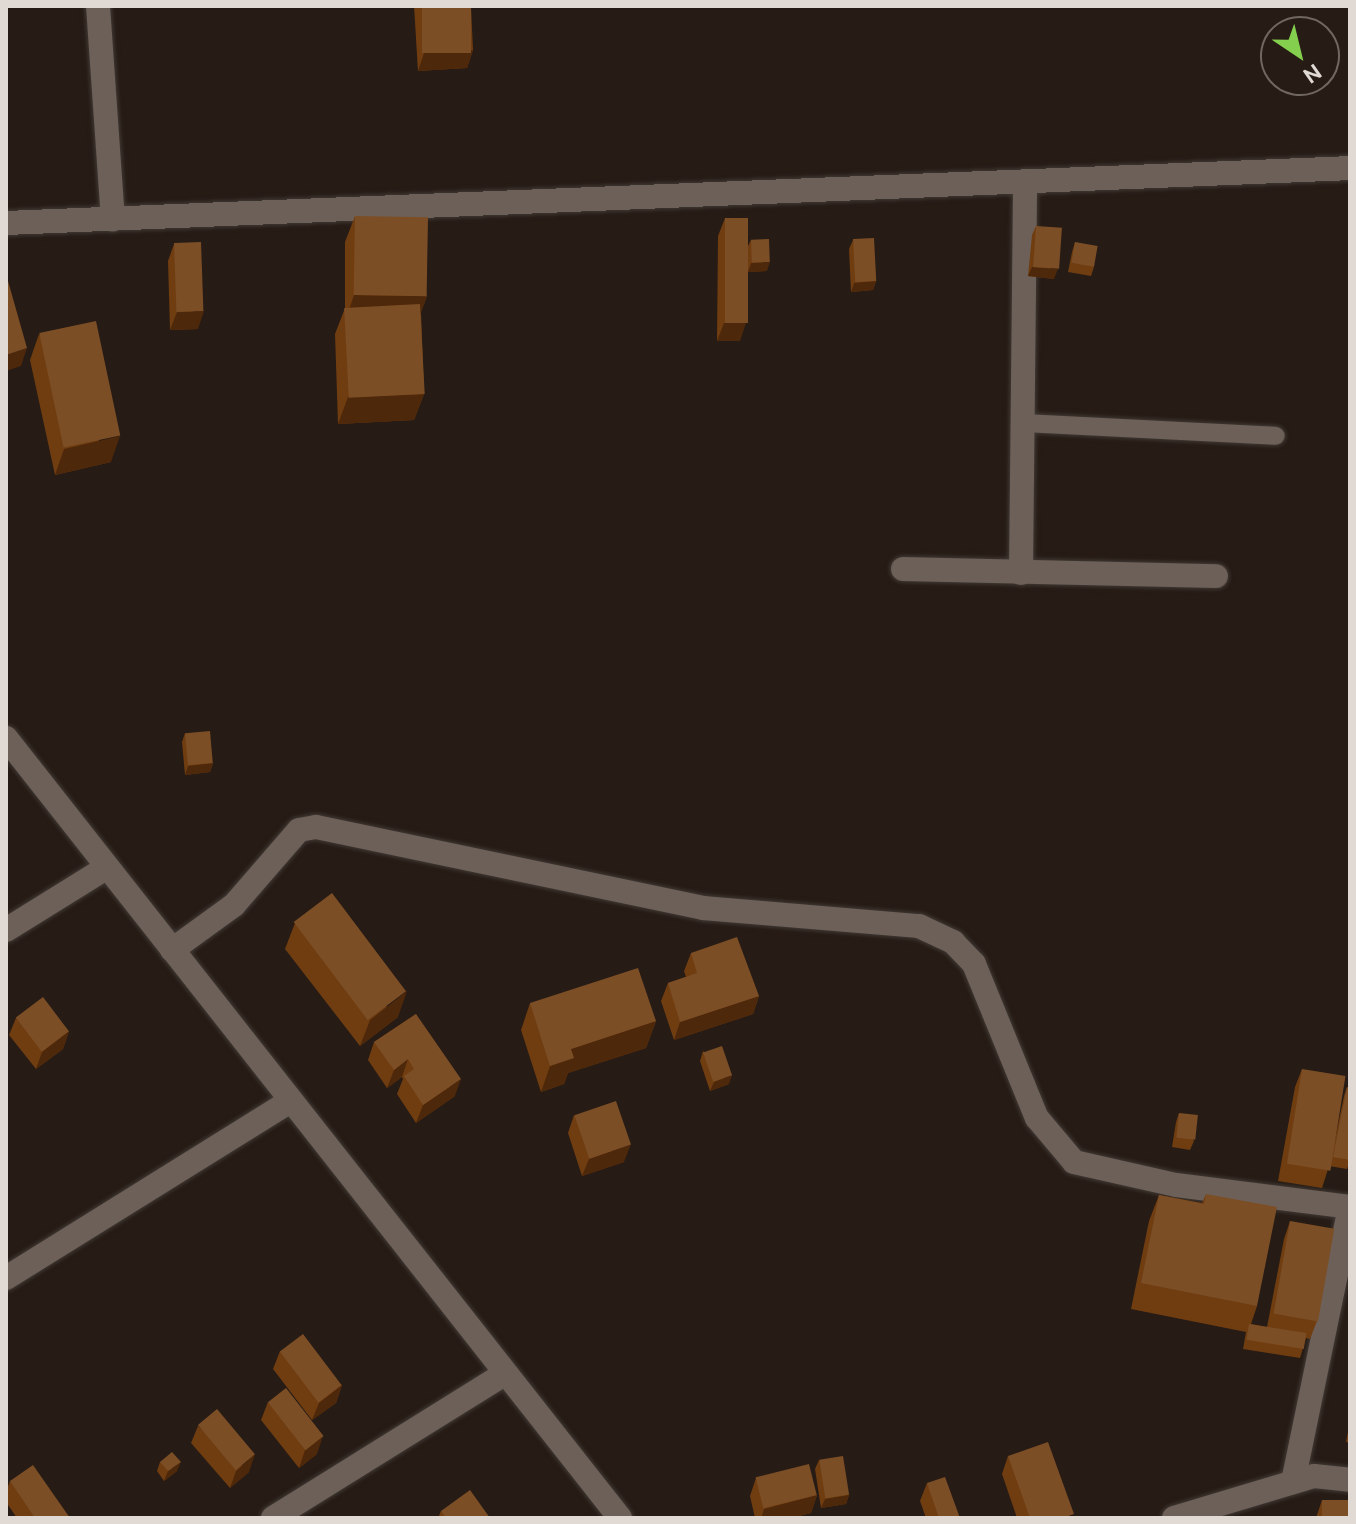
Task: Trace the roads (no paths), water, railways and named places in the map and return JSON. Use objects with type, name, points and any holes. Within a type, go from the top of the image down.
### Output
[{"type":"street","points":[[98,6],[113,219]]},
{"type":"street","points":[[6,223],[1350,168]]},
{"type":"street","points":[[1021,573],[1025,181]]},
{"type":"street","points":[[903,569],[1216,576]]},
{"type":"street","points":[[6,738],[287,1103],[620,1518]]},
{"type":"street","points":[[172,950],[234,905],[299,830],[316,827],[703,908],[919,926],[953,942],[974,964],[1037,1118],[1074,1162],[1176,1185],[1350,1207],[1293,1482]]},
{"type":"street","points":[[6,930],[106,868]]},
{"type":"street","points":[[6,1278],[287,1103]]},
{"type":"street","points":[[273,1518],[503,1375]]},
{"type":"street","points":[[1174,1518],[1314,1476],[1350,1480]]},
{"type":"lane","points":[[1023,423],[1276,436]]}]
